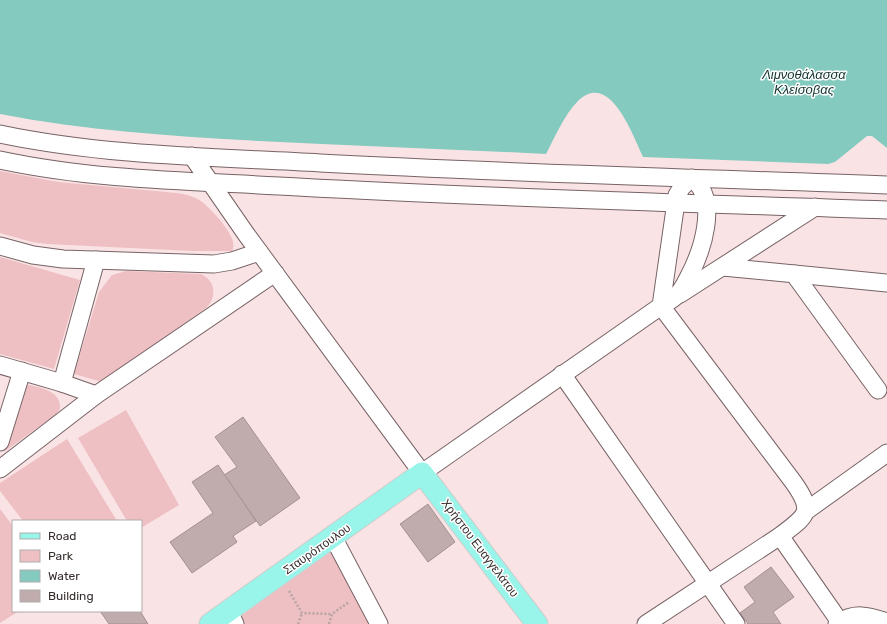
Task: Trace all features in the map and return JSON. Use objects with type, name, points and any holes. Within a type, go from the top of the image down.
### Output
[{"type":"main road","name":"Σταυρόπουλου","points":[[210,624],[232,618],[279,576],[422,473]]},
{"type":"main road","name":"Χρήστου Ευαγγελάτου","points":[[422,473],[537,624]]},
{"type":"street","points":[[0,134],[73,146],[192,156],[552,174],[887,185]]},
{"type":"street","points":[[192,156],[259,252],[422,473],[661,306],[815,207]]},
{"type":"street","points":[[0,160],[75,173],[434,195],[887,210]]},
{"type":"street","points":[[692,178],[680,190],[675,202],[661,306],[794,483],[806,502],[806,511]]},
{"type":"street","points":[[676,296],[690,274],[702,248],[706,219],[706,203],[702,188],[692,178]]},
{"type":"street","points":[[0,246],[42,256],[96,260],[214,264],[232,261],[259,252]]},
{"type":"street","points":[[62,383],[96,260]]},
{"type":"street","points":[[723,267],[887,282]]},
{"type":"street","points":[[0,469],[96,395],[275,273]]},
{"type":"street","points":[[794,274],[878,390]]},
{"type":"street","points":[[0,365],[62,383],[96,395]]},
{"type":"street","points":[[0,442],[22,372]]},
{"type":"street","points":[[562,374],[736,624]]},
{"type":"street","points":[[646,624],[780,536],[801,520],[806,511],[887,454]]},
{"type":"street","points":[[780,536],[839,623],[853,616],[867,615],[887,622]]},
{"type":"street","points":[[333,537],[379,624]]},
{"type":"path","points":[[279,576],[302,613]]},
{"type":"path","points":[[329,624],[332,614],[362,592]]},
{"type":"path","points":[[302,613],[332,614]]},
{"type":"path","points":[[298,624],[302,613]]},
{"type":"green space","points":[[0,171],[58,182],[177,193],[189,196],[201,201],[211,210],[229,232],[234,246],[232,251],[192,251],[47,244],[32,242],[0,233]]},
{"type":"green space","points":[[0,257],[80,280],[54,369],[0,354]]},
{"type":"green space","points":[[126,271],[201,274],[210,281],[212,285],[212,299],[206,308],[102,382],[74,374],[99,292],[112,275]]},
{"type":"green space","points":[[24,384],[48,390],[57,398],[60,403],[60,409],[55,415],[4,452]]},
{"type":"green space","points":[[126,410],[179,505],[142,527],[142,520],[126,520],[78,438]]},
{"type":"green space","points":[[67,439],[116,520],[22,520],[0,491],[0,483]]},
{"type":"green space","points":[[0,509],[12,525],[12,612],[17,612],[0,623]]},
{"type":"green space","points":[[333,537],[379,624],[235,624],[229,611]]},
{"type":"water","name":"Λιμνοθάλασσα Κλείσοβας","points":[[0,0],[887,0],[887,148],[872,136],[867,136],[835,162],[828,164],[643,157],[619,110],[610,100],[600,94],[590,94],[578,101],[564,119],[546,154],[194,137],[97,129],[32,120],[0,114]]},
{"type":"building","points":[[243,417],[300,498],[260,526],[224,475],[237,467],[215,437]]},
{"type":"building","points":[[218,465],[256,521],[233,536],[237,542],[192,573],[170,542],[213,513],[192,482]]},
{"type":"building","points":[[428,504],[455,542],[428,562],[400,524]]},
{"type":"building","points":[[771,567],[794,597],[773,612],[781,624],[748,624],[740,613],[755,602],[744,587]]},
{"type":"building","points":[[101,612],[141,612],[148,624],[109,624]]}]
